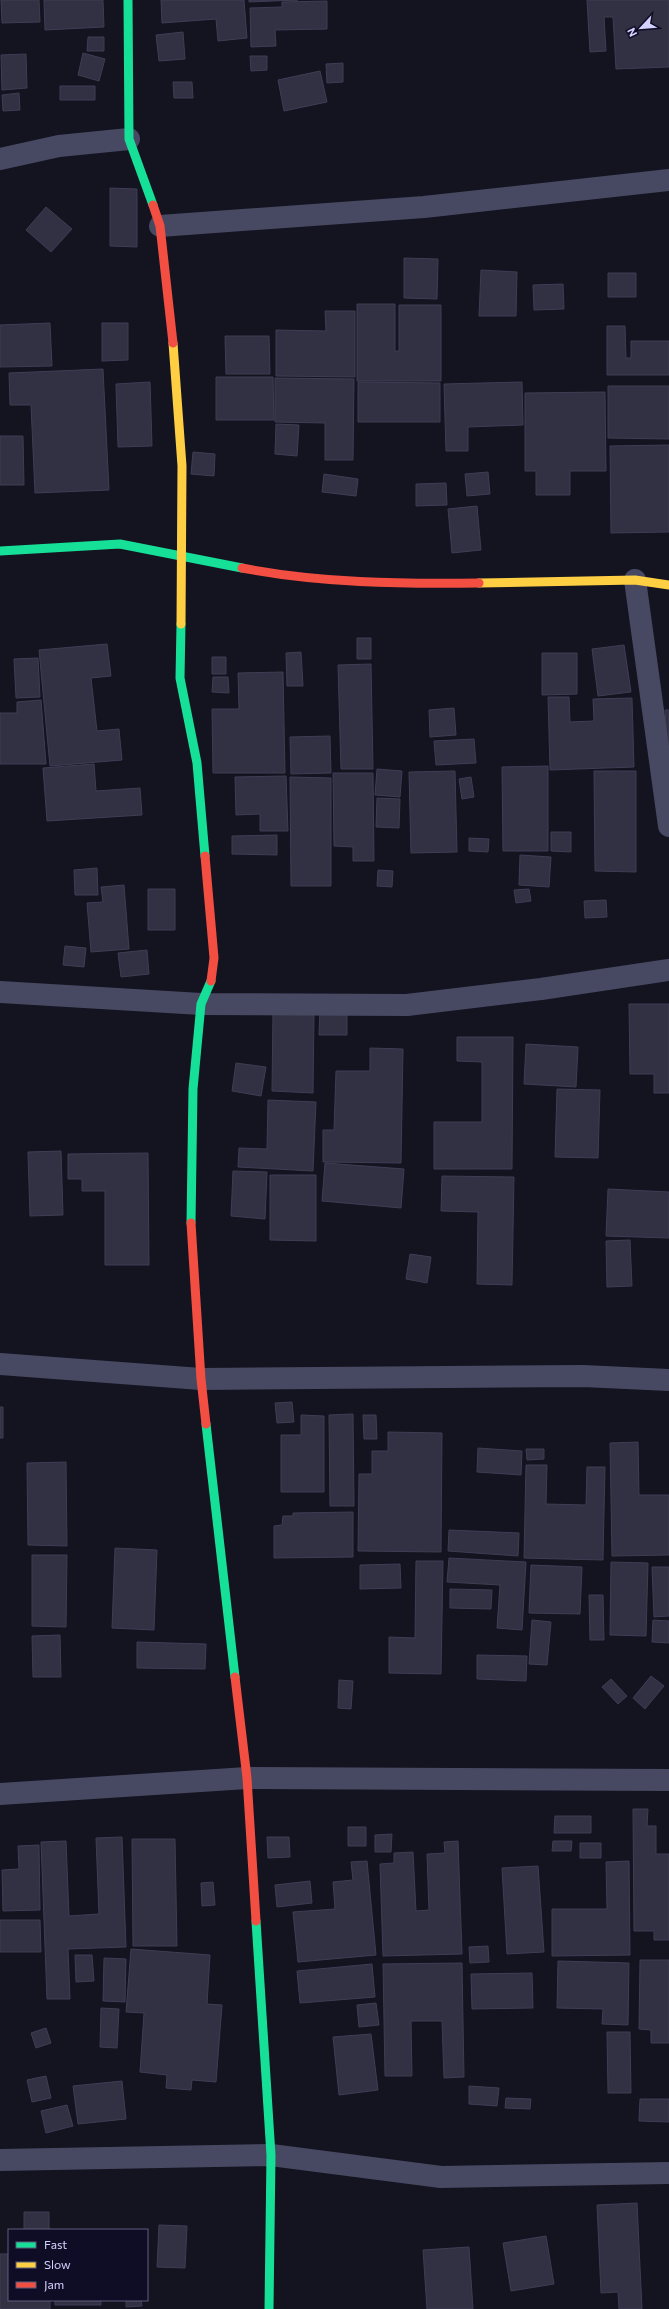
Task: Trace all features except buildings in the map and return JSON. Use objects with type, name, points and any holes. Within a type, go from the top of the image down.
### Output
[{"type":"street","points":[[128,0],[129,139],[160,226],[173,342],[182,466],[180,678],[197,763],[214,958],[212,980],[201,1004],[192,1089],[190,1201],[201,1379],[248,1778],[271,2156],[269,2309]]},
{"type":"street","points":[[0,159],[59,146],[129,139]]},
{"type":"street","points":[[160,226],[424,207],[669,180]]},
{"type":"street","points":[[0,550],[120,544],[287,577],[393,584],[635,580],[669,585]]},
{"type":"street","points":[[635,580],[669,826]]},
{"type":"street","points":[[0,992],[201,1004],[407,1005],[541,989],[669,970]]},
{"type":"street","points":[[0,1364],[201,1379],[584,1376],[669,1380]]},
{"type":"street","points":[[0,1794],[248,1778],[669,1780]]},
{"type":"street","points":[[0,2160],[271,2156],[441,2177],[669,2173]]},
{"type":"traffic: fast","points":[[128,0],[129,139],[153,205]]},
{"type":"traffic: fast","points":[[0,551],[120,544],[242,568]]},
{"type":"traffic: fast","points":[[181,624],[180,678],[197,763],[205,856]]},
{"type":"traffic: fast","points":[[191,1223],[193,1089],[201,1004],[211,981]]},
{"type":"traffic: fast","points":[[206,1424],[235,1677]]},
{"type":"traffic: fast","points":[[256,1921],[271,2155],[269,2309]]},
{"type":"traffic: slow","points":[[173,343],[182,466],[181,624]]},
{"type":"traffic: slow","points":[[479,583],[635,580],[669,585]]},
{"type":"traffic: jam","points":[[153,205],[160,226],[173,343]]},
{"type":"traffic: jam","points":[[242,568],[301,577],[360,582],[479,583]]},
{"type":"traffic: jam","points":[[205,856],[214,958],[211,981]]},
{"type":"traffic: jam","points":[[191,1223],[201,1379],[206,1424]]},
{"type":"traffic: jam","points":[[235,1677],[247,1778],[256,1921]]}]
